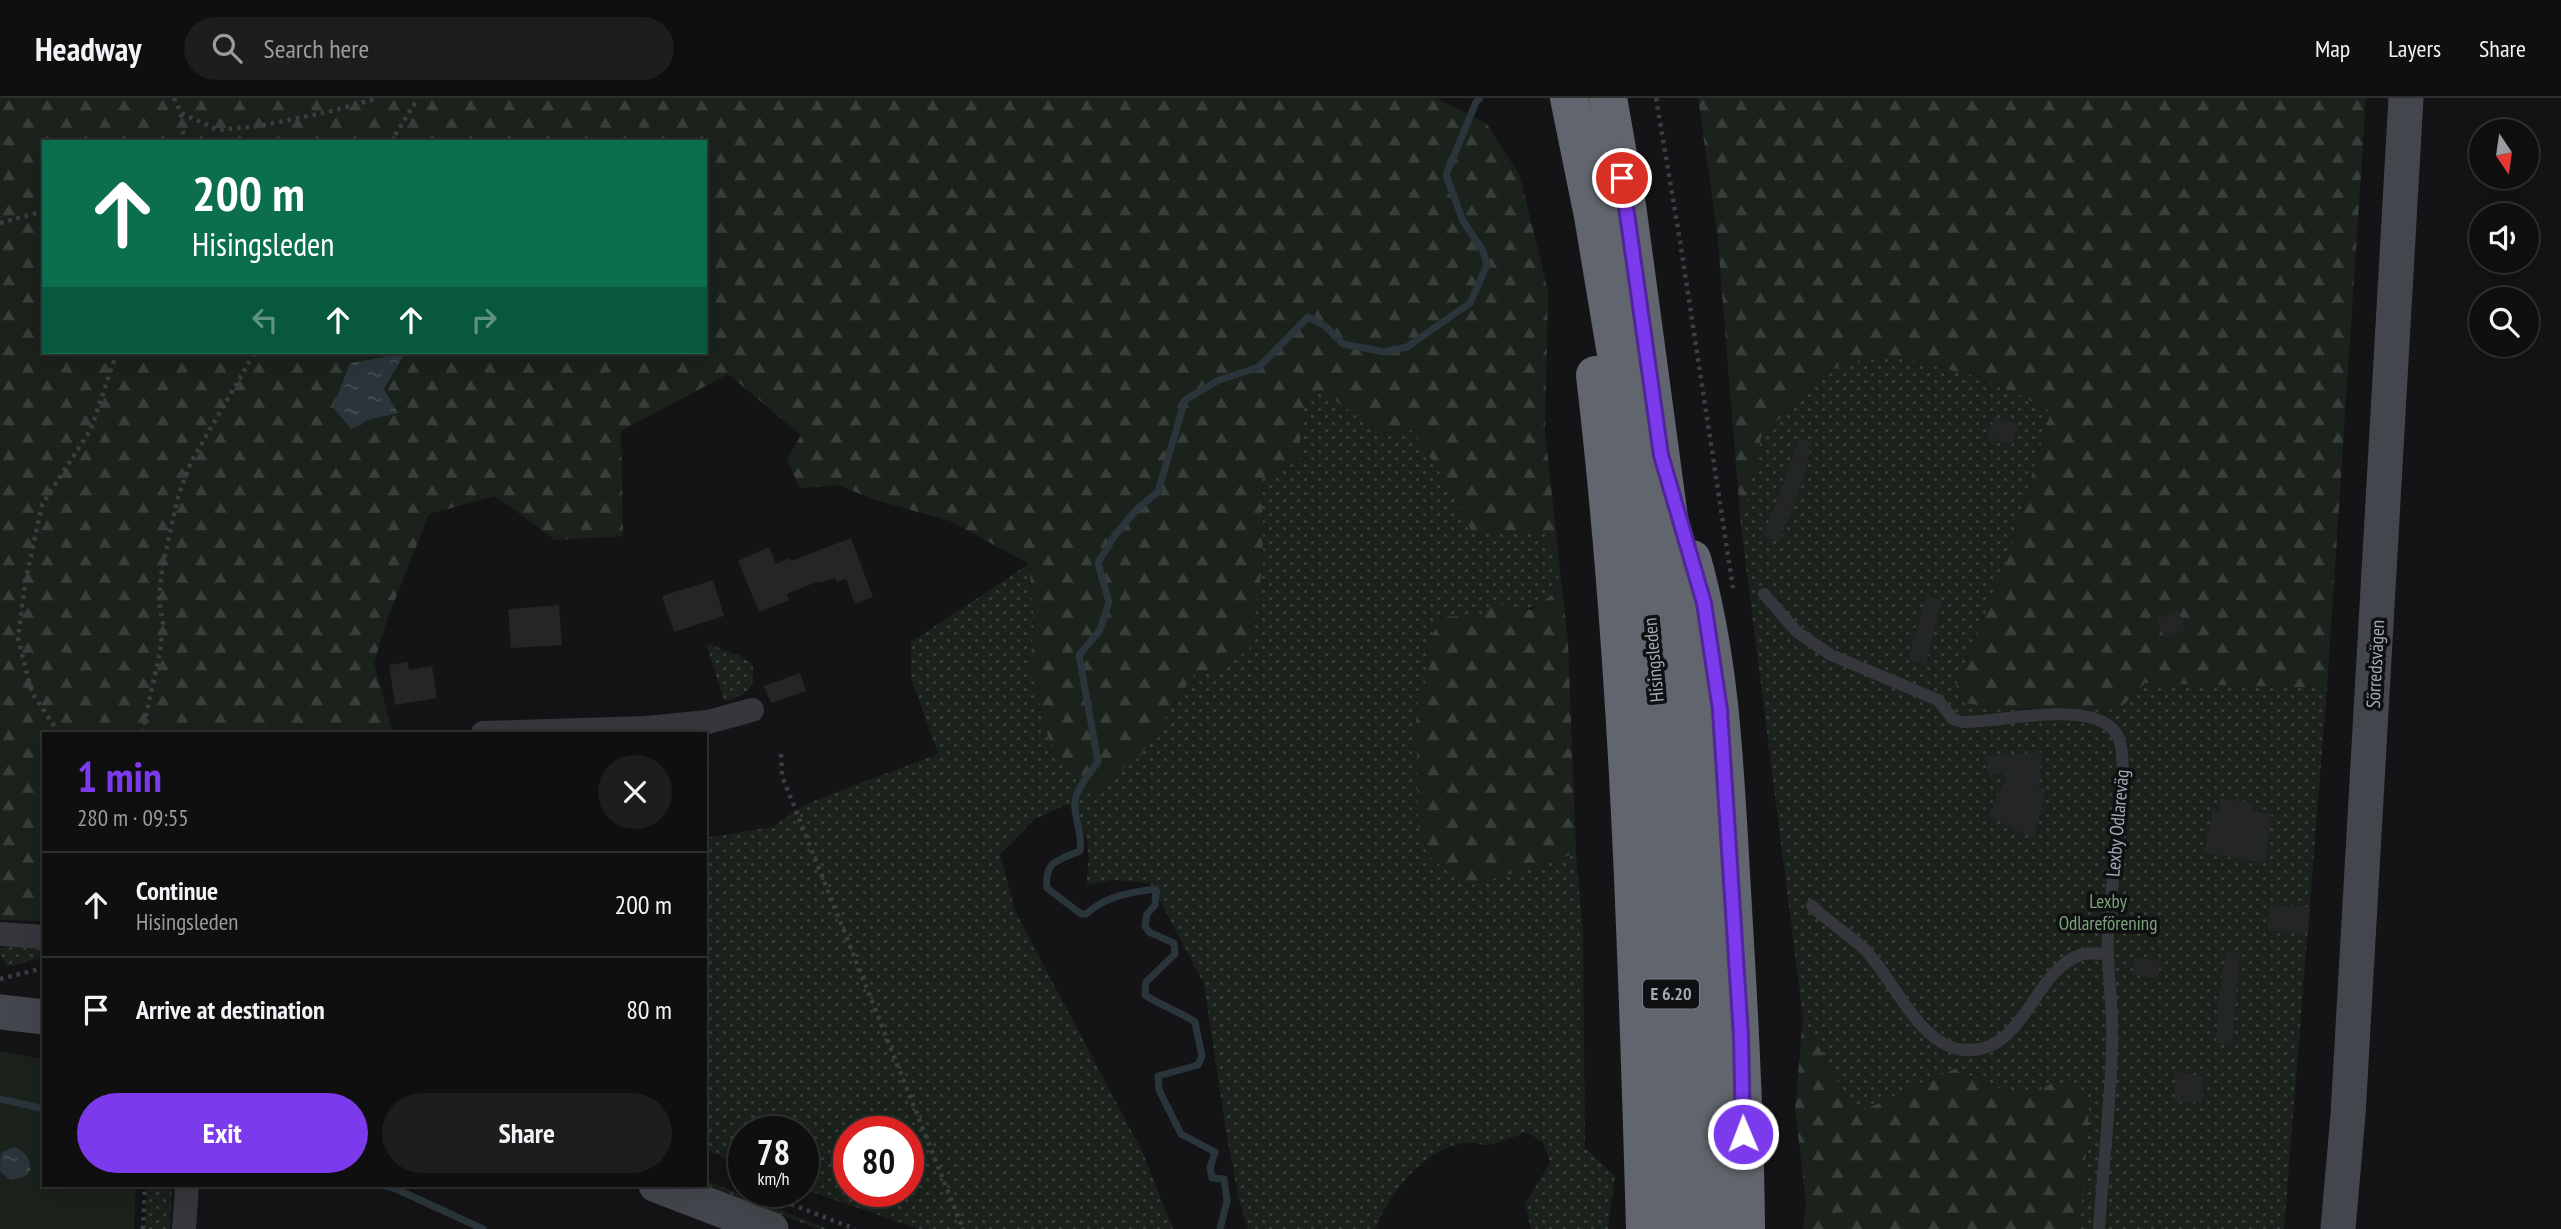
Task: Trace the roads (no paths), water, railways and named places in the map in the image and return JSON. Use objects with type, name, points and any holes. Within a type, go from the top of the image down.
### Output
[{"type":"highway","name":"Hisingsleden","points":[[1567,98],[1593,216],[1634,462],[1646,562],[1668,879],[1693,1168],[1709,1229]]},
{"type":"highway","points":[[1567,98],[1611,510],[1632,890],[1645,1229]]},
{"type":"highway","name":"Hisingsleden","points":[[1608,98],[1627,205],[1675,563],[1699,898],[1693,1168],[1676,1229]]},
{"type":"highway","points":[[1661,455],[1704,603],[1720,710],[1741,1036],[1746,1229]]},
{"type":"street","name":"Sörredsvägen","points":[[2338,1229],[2349,1101],[2406,98]]},
{"type":"street","points":[[516,732],[646,728],[708,722],[752,710]]},
{"type":"street","points":[[0,934],[42,937]]},
{"type":"street","points":[[0,986],[42,1016]]},
{"type":"street","points":[[184,1229],[187,1187]]},
{"type":"street","points":[[664,1187],[771,1213]]},
{"type":"lane","name":"Lexby Odlareväg","points":[[1765,594],[1797,632],[1831,654],[1938,700],[1953,719],[1962,722],[2084,715],[2104,722],[2116,734],[2122,751],[2123,771],[2107,954],[2113,1045],[2099,1229]]},
{"type":"lane","points":[[1812,906],[1865,950],[1921,1025],[1935,1039],[1950,1048],[1960,1050],[1983,1048],[2014,1029],[2056,972],[2080,954],[2107,954]]},
{"type":"water","points":[[404,354],[384,389],[398,413],[368,420],[351,429],[333,407],[350,363]]},
{"type":"water","points":[[15,1147],[27,1156],[30,1171],[25,1177],[10,1180],[0,1171],[1,1153]]},
{"type":"waterway","points":[[1220,1229],[1227,1201],[1224,1179],[1212,1178],[1210,1168],[1215,1152],[1181,1134],[1159,1090],[1158,1076],[1198,1065],[1202,1056],[1195,1022],[1145,995],[1146,982],[1175,954],[1174,943],[1149,932],[1145,926],[1147,914],[1155,905],[1156,889],[1119,896],[1086,914],[1081,914],[1047,888],[1048,872],[1054,863],[1080,851],[1075,800],[1098,762],[1079,655],[1100,630],[1109,602],[1098,563],[1115,535],[1138,508],[1158,492],[1185,400],[1219,380],[1259,367],[1308,317],[1325,326],[1343,344],[1384,352],[1407,347],[1470,303],[1487,265],[1483,251],[1463,221],[1446,175],[1480,98]]},
{"type":"waterway","points":[[0,1099],[40,1108]]},
{"type":"waterway","points":[[390,1187],[483,1229]]},
{"type":"park label","name":"Lexby Odlareförening","points":[[2108,912]]}]
